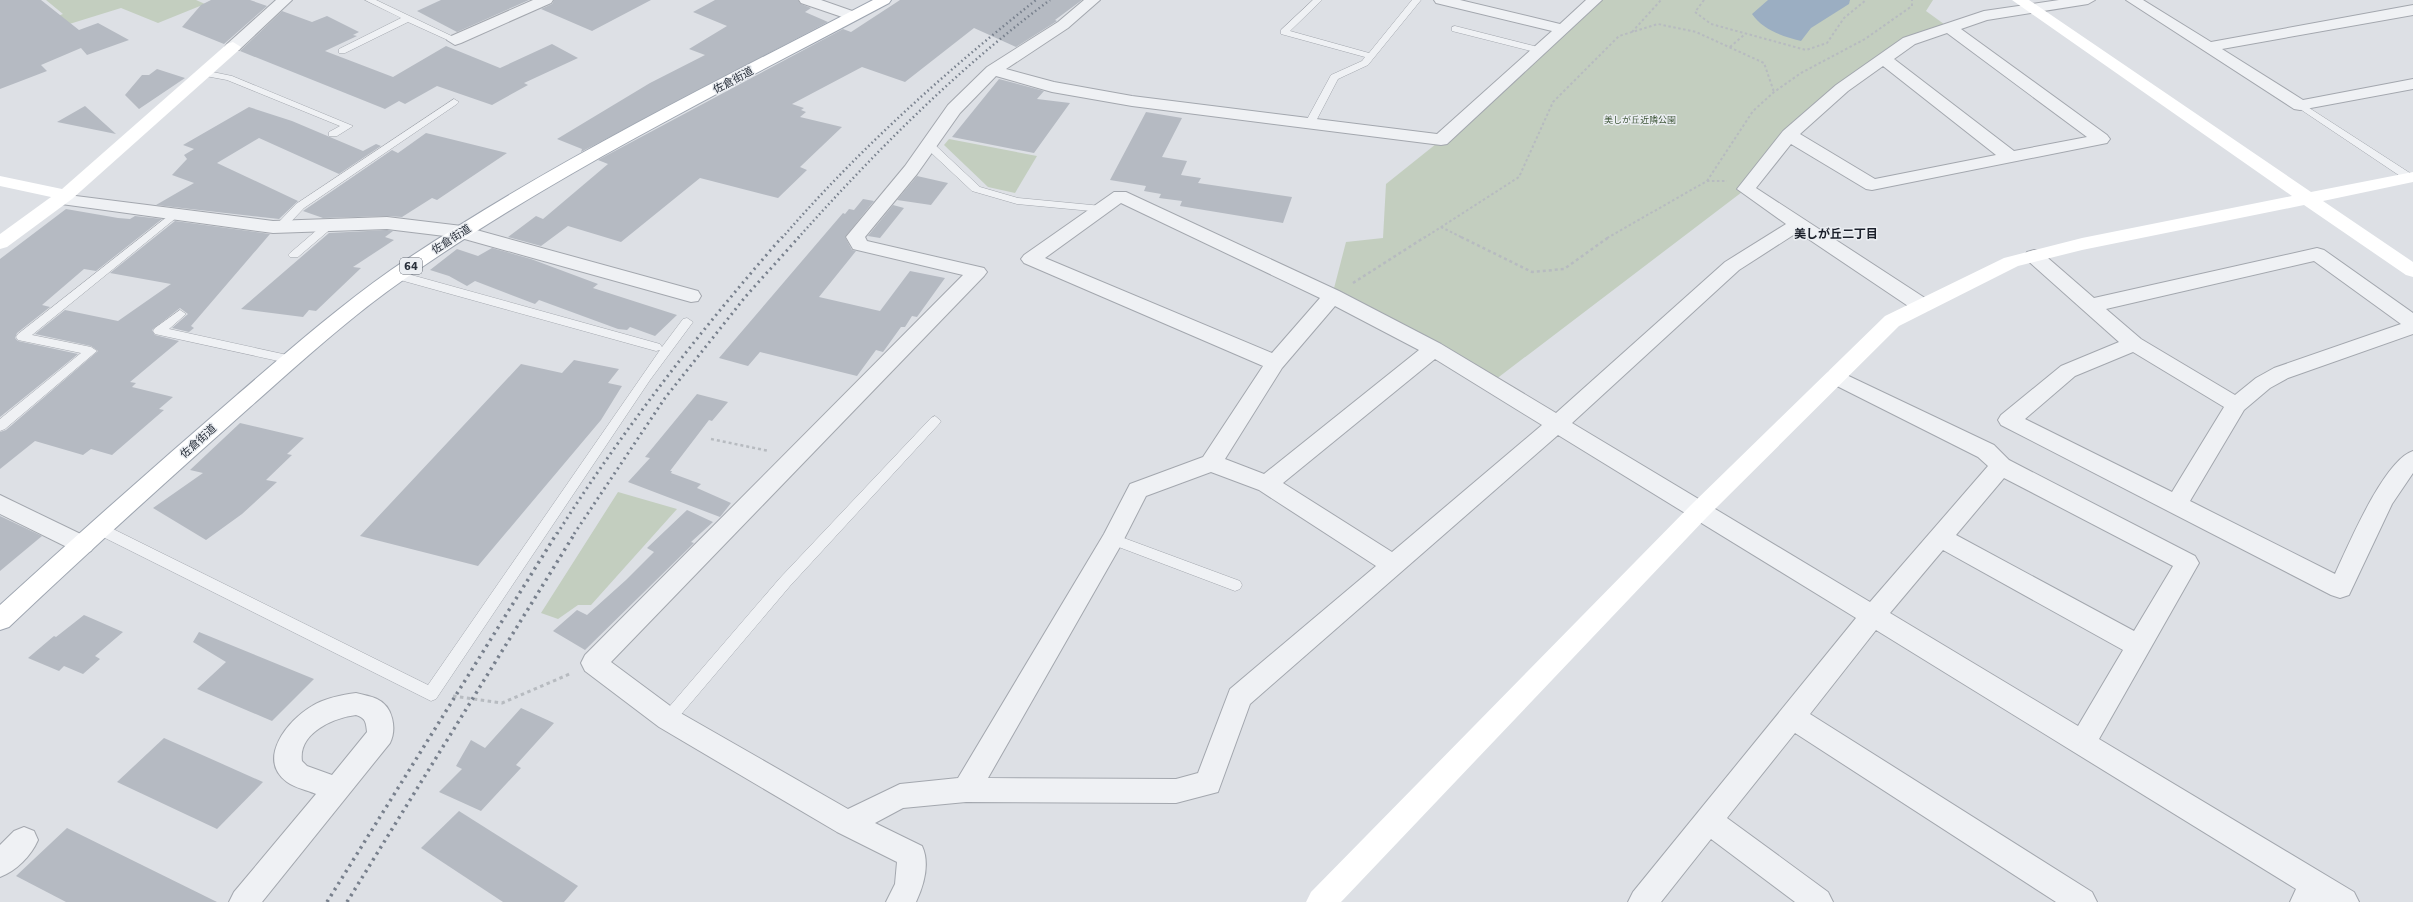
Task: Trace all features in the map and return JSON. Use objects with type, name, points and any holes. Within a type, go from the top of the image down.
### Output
[{"type":"street","points":[[455,40],[546,0]]},
{"type":"street","points":[[806,0],[853,16]]},
{"type":"street","name":"佐倉街道","points":[[0,620],[217,423],[397,275],[462,232],[613,143],[884,0]]},
{"type":"street","points":[[901,902],[909,886],[912,855],[847,822],[668,719],[594,663],[977,272],[860,245],[855,237],[929,145],[954,109],[993,70],[1063,25],[1093,0]]},
{"type":"street","points":[[1441,0],[1562,29]]},
{"type":"street","points":[[993,70],[1052,87],[1132,101],[1441,140],[1595,0]]},
{"type":"street","points":[[1921,305],[1800,223],[1746,189],[1789,135],[1842,88],[1909,41],[1948,27],[2025,5],[2088,0]]},
{"type":"street","points":[[2134,0],[2300,105],[2413,84]]},
{"type":"street","points":[[0,243],[63,197],[233,47],[280,1]]},
{"type":"street","points":[[2025,5],[2413,271]]},
{"type":"street","points":[[2209,47],[2413,10]]},
{"type":"street","points":[[1789,135],[1872,185],[2101,139],[1948,27]]},
{"type":"street","points":[[1884,59],[2010,157]]},
{"type":"street","points":[[1321,902],[1699,511],[1892,321],[1921,305],[2011,262],[2082,244],[2412,178]]},
{"type":"street","points":[[0,181],[63,197],[172,216],[241,224],[281,226],[387,223],[462,232],[691,296]]},
{"type":"street","points":[[1275,363],[1031,259],[1120,196],[1332,296],[1434,349],[1558,423],[1872,617],[2082,744],[2309,893],[2344,902]]},
{"type":"street","points":[[847,822],[900,796],[966,790],[1176,791],[1208,783],[1239,698],[1558,423],[1652,335],[1732,266],[1800,223]]},
{"type":"street","points":[[2090,306],[2317,254],[2413,323]]},
{"type":"street","points":[[2034,256],[2134,344],[2236,405]]},
{"type":"street","points":[[966,790],[1113,539],[1138,490],[1211,463],[1275,363],[1332,296]]},
{"type":"street","points":[[2176,505],[2236,405],[2263,383],[2281,373],[2413,327]]},
{"type":"street","points":[[2134,344],[2068,371],[2009,420],[2340,588],[2390,488],[2404,466],[2413,459]]},
{"type":"street","points":[[1266,484],[1434,349]]},
{"type":"street","points":[[1836,377],[1986,451],[2001,466],[2187,563],[2082,744]]},
{"type":"street","points":[[1211,463],[1266,484],[1393,565]]},
{"type":"street","points":[[1643,902],[1872,617],[2001,466]]},
{"type":"street","points":[[0,504],[83,545]]},
{"type":"street","points":[[1940,537],[2139,646]]},
{"type":"street","points":[[1792,717],[2082,902]]},
{"type":"street","points":[[244,902],[337,789]]},
{"type":"street","points":[[1709,821],[1818,902]]},
{"type":"street","points":[[0,864],[24,840]]},
{"type":"lane","points":[[369,0],[455,40]]},
{"type":"lane","points":[[1318,0],[1284,32],[1370,56]]},
{"type":"lane","points":[[1310,123],[1334,77],[1365,63],[1417,0]]},
{"type":"lane","points":[[342,51],[408,18]]},
{"type":"lane","points":[[1455,29],[1539,50]]},
{"type":"lane","points":[[204,73],[229,78],[348,126],[334,134]]},
{"type":"lane","points":[[281,226],[300,206],[454,102]]},
{"type":"lane","points":[[2300,105],[2412,178]]},
{"type":"lane","points":[[929,145],[976,189],[1017,201],[1102,209]]},
{"type":"lane","points":[[0,426],[91,351],[22,337],[172,216]]},
{"type":"lane","points":[[294,255],[329,225]]},
{"type":"lane","points":[[397,275],[656,347]]},
{"type":"lane","points":[[180,314],[159,331],[292,360]]},
{"type":"lane","points":[[100,529],[431,694],[642,383],[687,322]]},
{"type":"lane","points":[[668,719],[785,582],[935,421]]},
{"type":"lane","points":[[1113,539],[1235,585]]},
{"type":"path","points":[[1632,32],[1661,0]]},
{"type":"path","points":[[1704,0],[1695,12],[1711,24],[1806,50],[1827,43],[1844,18],[1866,0]]},
{"type":"path","points":[[1442,227],[1532,272],[1564,269],[1608,237],[1706,180],[1753,111],[1774,92],[1801,73],[1865,39],[1912,6],[1912,0]]},
{"type":"path","points":[[1332,296],[1519,177],[1553,102],[1619,36],[1658,24],[1696,32],[1764,63],[1774,92]]},
{"type":"path","points":[[1730,47],[1744,34]]},
{"type":"path","points":[[1706,180],[1752,182]]},
{"type":"path","points":[[711,439],[796,456]]},
{"type":"path","points":[[431,694],[502,703],[594,663]]},
{"type":"green space","points":[[46,0],[196,0],[205,4],[158,23],[121,8],[21,39],[13,33],[63,14]]},
{"type":"green space","name":"美しが丘近隣公園","points":[[1595,0],[1933,0],[1926,11],[1948,27],[1909,41],[1842,88],[1746,189],[1491,383],[1332,296],[1346,242],[1383,238],[1386,184],[1441,140]]},
{"type":"green space","points":[[949,139],[1037,156],[1015,193],[988,187],[944,145]]},
{"type":"green space","points":[[618,492],[677,509],[591,605],[578,605],[558,619],[541,613]]},
{"type":"water","points":[[1768,0],[1850,0],[1849,4],[1811,28],[1801,41],[1774,32],[1756,20],[1752,14]]},
{"type":"building","points":[[0,0],[41,0],[79,30],[98,23],[129,40],[87,55],[81,48],[41,65],[47,71],[0,89]]},
{"type":"building","points":[[211,0],[250,0],[267,6],[224,44],[182,27],[201,5]]},
{"type":"building","points":[[441,0],[529,0],[457,32],[417,11]]},
{"type":"building","points":[[554,0],[651,0],[592,31],[541,9],[552,4]]},
{"type":"building","points":[[715,0],[798,0],[801,4],[811,8],[805,12],[828,22],[581,152],[582,149],[557,139],[650,83],[705,55],[689,49],[727,26],[693,12]]},
{"type":"building","points":[[900,0],[1082,0],[1055,20],[1057,21],[1016,47],[974,28],[905,82],[862,67],[792,104],[804,108],[801,110],[806,112],[800,117],[842,127],[800,167],[807,170],[778,198],[700,178],[621,242],[568,226],[541,246],[508,237],[536,216],[543,219],[608,164],[598,160],[843,29],[851,32]]},
{"type":"building","points":[[282,11],[312,22],[327,16],[359,32],[353,35],[357,36],[325,51],[393,77],[446,46],[500,68],[552,44],[578,58],[524,83],[528,85],[492,105],[437,86],[405,104],[399,101],[385,109],[240,51]]},
{"type":"building","points":[[157,69],[185,78],[139,109],[125,95],[142,75],[149,75]]},
{"type":"building","points":[[999,79],[1044,91],[1037,99],[1070,103],[1034,153],[952,137]]},
{"type":"building","points":[[85,106],[116,134],[57,122]]},
{"type":"building","points":[[249,107],[292,121],[363,151],[376,144],[381,146],[339,174],[259,138],[217,163],[298,201],[279,219],[156,205],[194,183],[172,175],[187,159],[184,155],[194,149],[183,145]]},
{"type":"building","points":[[1146,112],[1182,118],[1162,157],[1187,161],[1181,175],[1201,178],[1198,183],[1292,197],[1283,223],[1180,206],[1182,201],[1159,198],[1161,194],[1144,191],[1146,186],[1110,180]]},
{"type":"building","points":[[426,133],[507,153],[437,200],[432,198],[402,217],[323,218],[303,211],[392,150],[398,153]]},
{"type":"building","points":[[917,176],[948,183],[931,205],[897,200]]},
{"type":"building","points":[[863,199],[874,201],[845,237],[852,250],[856,251],[819,297],[880,311],[910,271],[945,278],[917,317],[912,316],[905,327],[901,327],[883,352],[876,350],[857,376],[760,352],[748,366],[719,358],[843,213],[845,214],[849,209],[854,210]]},
{"type":"building","points":[[893,205],[904,208],[880,238],[867,237]]},
{"type":"building","points":[[66,209],[118,218],[130,219],[135,216],[162,219],[96,271],[84,269],[42,305],[50,307],[17,333],[15,338],[18,341],[78,354],[0,417],[0,259]]},
{"type":"building","points":[[175,221],[270,234],[191,326],[194,328],[189,332],[172,328],[188,314],[180,308],[152,330],[155,335],[179,341],[130,382],[136,383],[132,387],[173,397],[159,409],[164,410],[112,455],[91,449],[83,455],[35,441],[0,469],[0,432],[6,430],[98,351],[91,346],[35,334],[65,310],[118,321],[171,284],[110,273]]},
{"type":"building","points":[[393,231],[385,237],[394,240],[353,267],[361,268],[316,311],[309,310],[303,317],[241,309],[329,233]]},
{"type":"building","points":[[492,248],[531,259],[598,284],[593,288],[677,315],[655,336],[630,327],[627,330],[618,329],[539,300],[535,304],[475,281],[467,286],[449,276],[430,270],[457,249],[478,256]]},
{"type":"building","points":[[574,360],[619,369],[608,383],[622,386],[601,420],[478,566],[360,536],[521,364],[562,373]]},
{"type":"building","points":[[697,394],[728,402],[712,421],[709,420],[670,471],[672,471],[671,473],[701,484],[697,488],[731,503],[720,517],[628,482],[650,458],[645,457]]},
{"type":"building","points":[[240,423],[304,438],[287,454],[292,455],[266,480],[277,482],[242,514],[206,540],[153,508],[203,473],[190,470]]},
{"type":"building","points":[[687,510],[713,522],[691,542],[694,543],[585,650],[553,631],[577,610],[587,615],[626,580],[654,552],[647,548]]},
{"type":"building","points":[[0,516],[42,536],[0,571]]},
{"type":"building","points":[[84,615],[123,632],[95,656],[100,659],[83,674],[64,666],[59,671],[28,658],[54,636],[56,637]]},
{"type":"building","points":[[199,632],[314,679],[272,721],[197,689],[226,662],[193,642]]},
{"type":"building","points":[[521,708],[554,723],[516,765],[521,768],[481,811],[439,792],[462,769],[456,766],[471,740],[485,748]]},
{"type":"building","points":[[164,738],[263,782],[217,829],[117,782]]},
{"type":"building","points":[[459,811],[578,886],[564,902],[503,902],[421,848]]},
{"type":"building","points":[[67,828],[217,902],[66,902],[16,876]]},
{"type":"railway","points":[[782,238],[841,174],[903,113],[969,55],[1036,0]]},
{"type":"railway","points":[[798,238],[857,174],[918,112],[982,54],[1050,0]]},
{"type":"railway","points":[[557,534],[609,456],[692,344],[782,237]]},
{"type":"railway","points":[[574,534],[665,398],[746,296],[799,237]]},
{"type":"railway","points":[[327,902],[557,533]]},
{"type":"railway","points":[[347,902],[575,533]]},
{"type":"district","name":"美しが丘二丁目","points":[[1836,234]]}]
